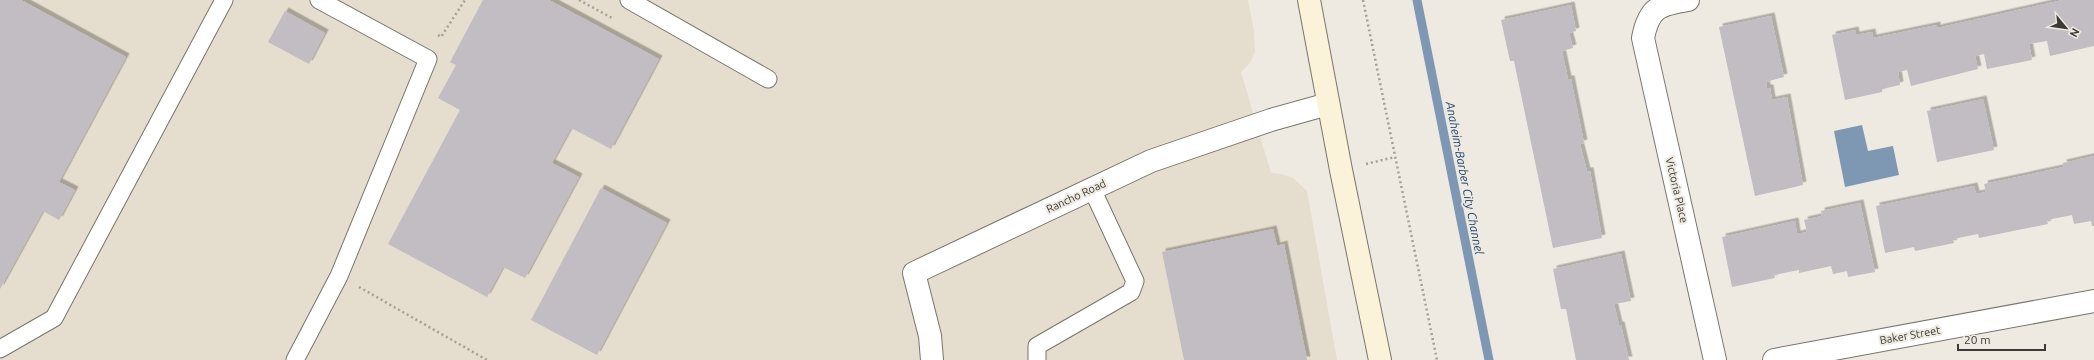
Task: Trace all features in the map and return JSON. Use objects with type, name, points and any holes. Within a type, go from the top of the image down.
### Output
[{"type":"street","points":[[1309,0],[1328,104],[1380,360]]},
{"type":"street","name":"Victoria Place","points":[[1688,0],[1664,5],[1647,19],[1642,38],[1715,360]]},
{"type":"street","name":"Rancho Road","points":[[932,360],[930,336],[914,273],[1151,161],[1271,120],[1328,104]]},
{"type":"street","name":"Baker Street","points":[[1774,360],[2094,301]]},
{"type":"lane","points":[[0,349],[54,318],[224,0]]},
{"type":"lane","points":[[295,360],[339,276],[428,58],[319,0]]},
{"type":"lane","points":[[629,0],[768,79]]},
{"type":"lane","points":[[1037,360],[1037,346],[1131,292],[1135,281],[1092,189]]},
{"type":"lane","points":[[0,354],[11,360]]},
{"type":"path","points":[[435,34],[441,37],[465,0]]},
{"type":"path","points":[[1363,0],[1437,360]]},
{"type":"path","points":[[339,276],[487,360]]},
{"type":"shaded area","points":[[0,0],[1248,0],[1254,31],[1255,52],[1250,63],[1241,72],[1271,173],[1282,174],[1293,178],[1307,191],[1337,360],[0,360]]},
{"type":"water","points":[[1862,125],[1868,151],[1893,146],[1899,175],[1845,187],[1834,131]]},
{"type":"building","points":[[0,0],[21,0],[126,57],[59,182],[75,190],[59,220],[43,211],[0,289]]},
{"type":"building","points":[[483,0],[549,0],[659,59],[611,149],[571,128],[552,163],[579,177],[525,278],[503,267],[487,297],[388,244],[460,110],[438,98],[456,65],[450,62]]},
{"type":"building","points":[[2063,0],[2094,0],[2094,46],[2050,56],[2047,41],[2029,44],[2032,60],[1987,69],[1984,54],[1975,56],[1978,69],[1911,86],[1907,70],[1898,72],[1900,85],[1882,89],[1882,92],[1845,100],[1832,35],[1855,30],[1856,35],[1872,32],[1873,38],[1937,25],[1937,28]]},
{"type":"building","points":[[1571,5],[1576,31],[1569,33],[1573,48],[1562,51],[1568,79],[1571,79],[1584,143],[1580,144],[1587,171],[1590,171],[1602,238],[1553,248],[1514,61],[1510,61],[1501,20]]},
{"type":"building","points":[[285,11],[325,33],[309,64],[268,42]]},
{"type":"building","points":[[1771,16],[1784,77],[1766,82],[1767,88],[1770,88],[1772,100],[1787,97],[1803,185],[1755,196],[1719,27]]},
{"type":"building","points":[[1983,99],[1994,150],[1937,162],[1927,111]]},
{"type":"building","points":[[2094,156],[2094,226],[2092,226],[2091,221],[2074,224],[2072,215],[2047,220],[2048,224],[1979,238],[1978,234],[1953,239],[1954,243],[1915,251],[1914,247],[1885,253],[1876,206],[1974,186],[1976,194],[1986,192],[1984,184],[2064,167],[2063,163]]},
{"type":"building","points":[[601,188],[667,223],[597,355],[531,320]]},
{"type":"building","points":[[1860,203],[1875,272],[1848,277],[1847,271],[1833,274],[1831,266],[1799,273],[1799,270],[1774,275],[1775,278],[1732,287],[1722,237],[1795,221],[1797,234],[1807,232],[1804,220],[1822,216],[1821,211]]},
{"type":"building","points":[[1273,229],[1277,246],[1284,244],[1307,360],[1184,360],[1162,252]]},
{"type":"building","points":[[1621,254],[1631,301],[1614,304],[1619,325],[1621,325],[1629,360],[1576,360],[1566,309],[1561,309],[1553,269]]},
{"type":"waterway","name":"Anaheim-Barber City Channel","points":[[1417,0],[1489,360]]}]
